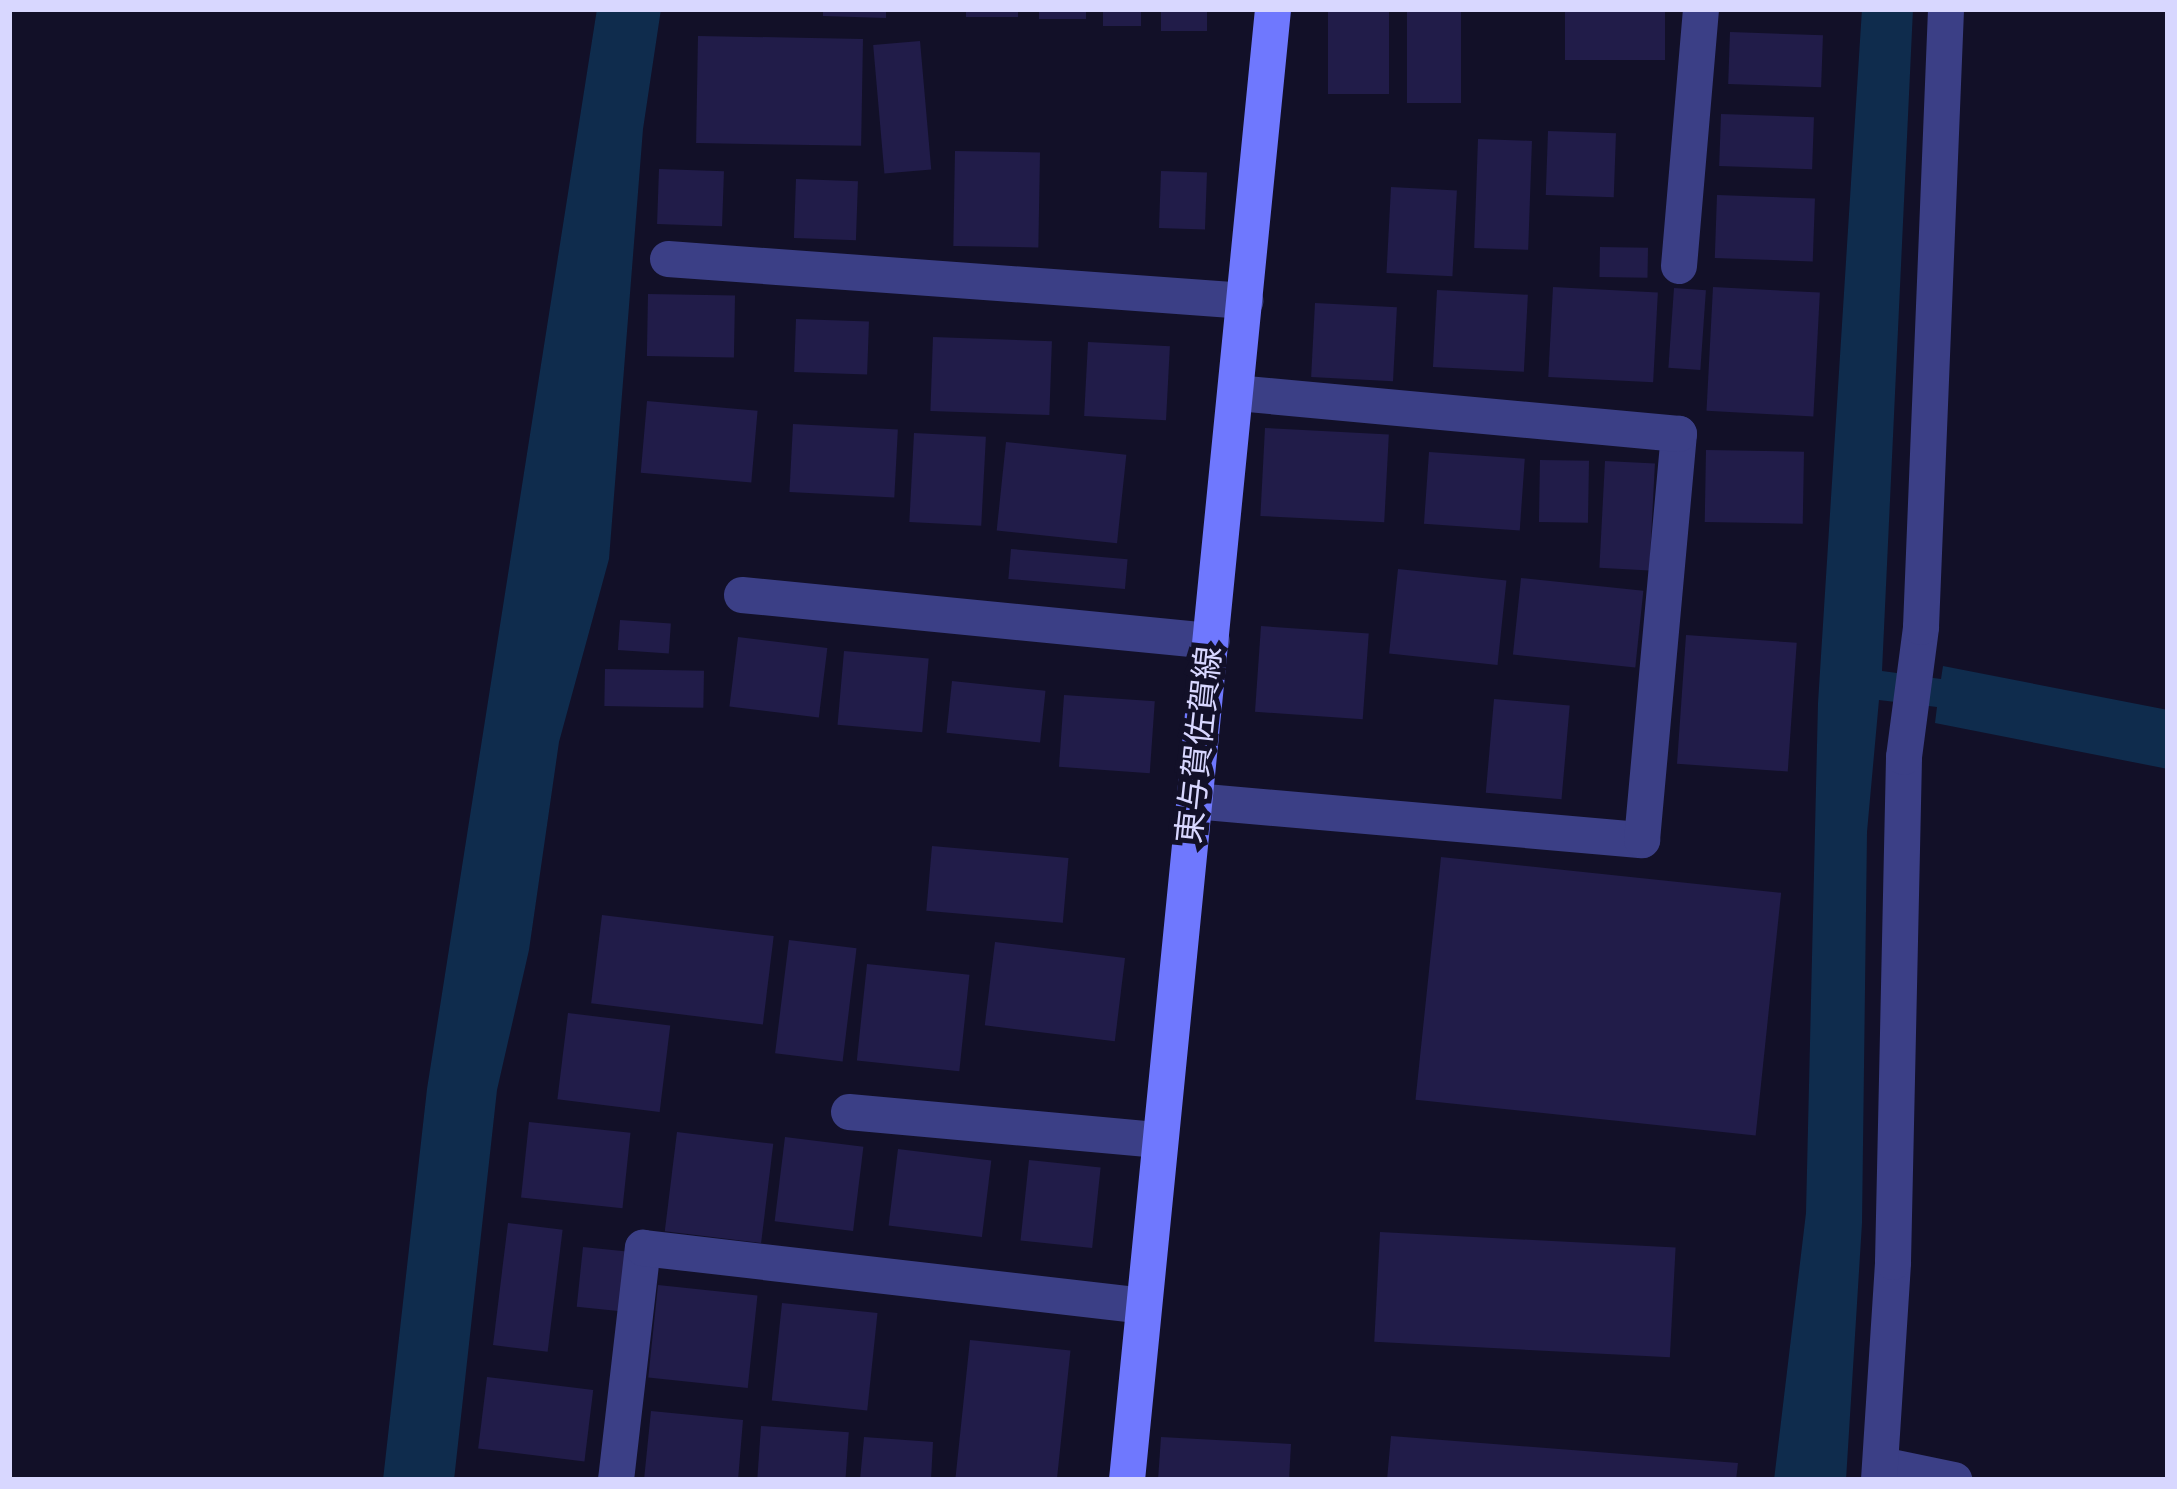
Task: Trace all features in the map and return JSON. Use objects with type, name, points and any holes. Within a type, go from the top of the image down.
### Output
[{"type":"main road","name":"東与賀佐賀線","points":[[1127,1480],[1273,9]]},
{"type":"street","points":[[1679,266],[1701,9]]},
{"type":"street","points":[[1946,9],[1910,714],[1880,1473],[1954,1480]]},
{"type":"street","points":[[668,259],[1245,301]]},
{"type":"street","points":[[1194,801],[1642,840],[1679,434],[1238,393]]},
{"type":"street","points":[[742,595],[1212,640]]},
{"type":"street","points":[[849,1112],[1159,1140]]},
{"type":"street","points":[[616,1480],[644,1248],[1144,1306]]},
{"type":"water","points":[[597,9],[661,9],[643,129],[609,559],[559,742],[529,950],[497,1090],[454,1480],[383,1480],[427,1089]]},
{"type":"water","points":[[1862,9],[1913,9],[1882,671],[1941,679],[1943,666],[2168,710],[2168,769],[1935,723],[1937,707],[1879,700],[1867,832],[1862,1223],[1846,1480],[1774,1480],[1806,1213],[1818,703]]},
{"type":"building","points":[[823,9],[886,9],[886,18],[823,16]]},
{"type":"building","points":[[966,9],[1018,9],[1018,17],[966,17]]},
{"type":"building","points":[[1039,9],[1086,9],[1086,19],[1039,19]]},
{"type":"building","points":[[1103,9],[1141,9],[1141,26],[1103,26]]},
{"type":"building","points":[[1161,9],[1207,9],[1207,31],[1161,31]]},
{"type":"building","points":[[1328,9],[1389,9],[1389,94],[1328,94]]},
{"type":"building","points":[[1407,9],[1461,9],[1461,103],[1407,103]]},
{"type":"building","points":[[1565,9],[1665,9],[1665,60],[1565,60]]},
{"type":"building","points":[[1730,32],[1823,35],[1821,87],[1728,84]]},
{"type":"building","points":[[698,36],[863,39],[861,146],[696,143]]},
{"type":"building","points":[[920,41],[931,170],[884,174],[873,45]]},
{"type":"building","points":[[1721,114],[1814,117],[1812,169],[1719,166]]},
{"type":"building","points":[[1548,131],[1616,133],[1614,197],[1546,195]]},
{"type":"building","points":[[1478,139],[1532,141],[1528,250],[1474,248]]},
{"type":"building","points":[[955,151],[1040,152],[1038,247],[953,246]]},
{"type":"building","points":[[659,169],[724,171],[722,226],[657,224]]},
{"type":"building","points":[[1161,171],[1207,173],[1205,230],[1159,228]]},
{"type":"building","points":[[796,179],[858,181],[856,240],[794,238]]},
{"type":"building","points":[[1391,187],[1457,190],[1452,276],[1386,273]]},
{"type":"building","points":[[1717,195],[1815,198],[1813,261],[1715,258]]},
{"type":"building","points":[[1600,247],[1648,248],[1647,278],[1599,277]]},
{"type":"building","points":[[1553,287],[1658,292],[1653,382],[1548,377]]},
{"type":"building","points":[[1713,287],[1820,293],[1813,416],[1707,411]]},
{"type":"building","points":[[1674,288],[1706,290],[1700,370],[1668,368]]},
{"type":"building","points":[[1437,290],[1528,295],[1524,372],[1433,367]]},
{"type":"building","points":[[648,294],[735,296],[734,358],[647,356]]},
{"type":"building","points":[[1315,303],[1397,307],[1393,381],[1311,377]]},
{"type":"building","points":[[796,319],[869,322],[867,375],[794,372]]},
{"type":"building","points":[[933,337],[1052,341],[1049,415],[930,411]]},
{"type":"building","points":[[1088,342],[1170,346],[1166,420],[1084,416]]},
{"type":"building","points":[[647,401],[758,411],[751,482],[641,473]]},
{"type":"building","points":[[793,424],[898,429],[894,497],[789,492]]},
{"type":"building","points":[[1265,428],[1389,434],[1384,522],[1260,516]]},
{"type":"building","points":[[914,433],[986,437],[981,526],[909,522]]},
{"type":"building","points":[[1006,442],[1126,455],[1117,543],[997,531]]},
{"type":"building","points":[[1706,450],[1804,452],[1803,524],[1705,522]]},
{"type":"building","points":[[1429,452],[1525,459],[1520,531],[1424,524]]},
{"type":"building","points":[[1540,460],[1589,461],[1588,523],[1539,522]]},
{"type":"building","points":[[1605,461],[1655,464],[1649,570],[1599,568]]},
{"type":"building","points":[[1011,549],[1128,559],[1125,589],[1008,579]]},
{"type":"building","points":[[1398,569],[1506,580],[1498,665],[1389,654]]},
{"type":"building","points":[[1521,578],[1643,591],[1635,667],[1513,655]]},
{"type":"building","points":[[620,620],[671,624],[669,653],[618,650]]},
{"type":"building","points":[[1261,626],[1369,634],[1363,719],[1255,712]]},
{"type":"building","points":[[1686,635],[1797,643],[1788,771],[1677,764]]},
{"type":"building","points":[[738,637],[827,648],[819,717],[729,706]]},
{"type":"building","points":[[844,651],[929,658],[922,732],[838,725]]},
{"type":"building","points":[[605,669],[704,671],[703,708],[604,706]]},
{"type":"building","points":[[952,681],[1045,691],[1040,743],[947,733]]},
{"type":"building","points":[[1064,695],[1155,701],[1150,773],[1059,767]]},
{"type":"building","points":[[1494,699],[1570,706],[1562,799],[1486,793]]},
{"type":"building","points":[[932,846],[1068,858],[1063,923],[926,911]]},
{"type":"building","points":[[1441,857],[1781,893],[1756,1135],[1415,1100]]},
{"type":"building","points":[[602,915],[774,936],[763,1024],[591,1003]]},
{"type":"building","points":[[789,940],[856,948],[843,1061],[775,1053]]},
{"type":"building","points":[[995,942],[1125,958],[1115,1041],[985,1025]]},
{"type":"building","points":[[867,964],[969,975],[959,1071],[857,1060]]},
{"type":"building","points":[[568,1013],[670,1026],[660,1112],[557,1099]]},
{"type":"building","points":[[529,1122],[630,1133],[622,1208],[521,1198]]},
{"type":"building","points":[[677,1132],[773,1144],[761,1243],[665,1231]]},
{"type":"building","points":[[785,1137],[863,1147],[853,1231],[775,1221]]},
{"type":"building","points":[[898,1149],[991,1160],[982,1237],[889,1225]]},
{"type":"building","points":[[1029,1160],[1101,1168],[1092,1248],[1021,1241]]},
{"type":"building","points":[[508,1223],[563,1230],[548,1352],[493,1345]]},
{"type":"building","points":[[1380,1232],[1676,1247],[1670,1357],[1374,1342]]},
{"type":"building","points":[[583,1247],[627,1252],[620,1311],[577,1307]]},
{"type":"building","points":[[658,1285],[757,1295],[748,1388],[648,1377]]},
{"type":"building","points":[[782,1303],[877,1313],[867,1410],[772,1400]]},
{"type":"building","points":[[970,1340],[1070,1351],[1057,1480],[955,1480]]},
{"type":"building","points":[[487,1377],[593,1390],[584,1462],[478,1448]]},
{"type":"building","points":[[651,1411],[743,1420],[738,1480],[644,1480]]},
{"type":"building","points":[[761,1426],[849,1432],[845,1480],[757,1480]]},
{"type":"building","points":[[1391,1436],[1738,1463],[1736,1480],[1387,1480]]},
{"type":"building","points":[[864,1437],[933,1442],[931,1480],[860,1480]]},
{"type":"building","points":[[1161,1437],[1291,1444],[1289,1480],[1158,1480]]}]
